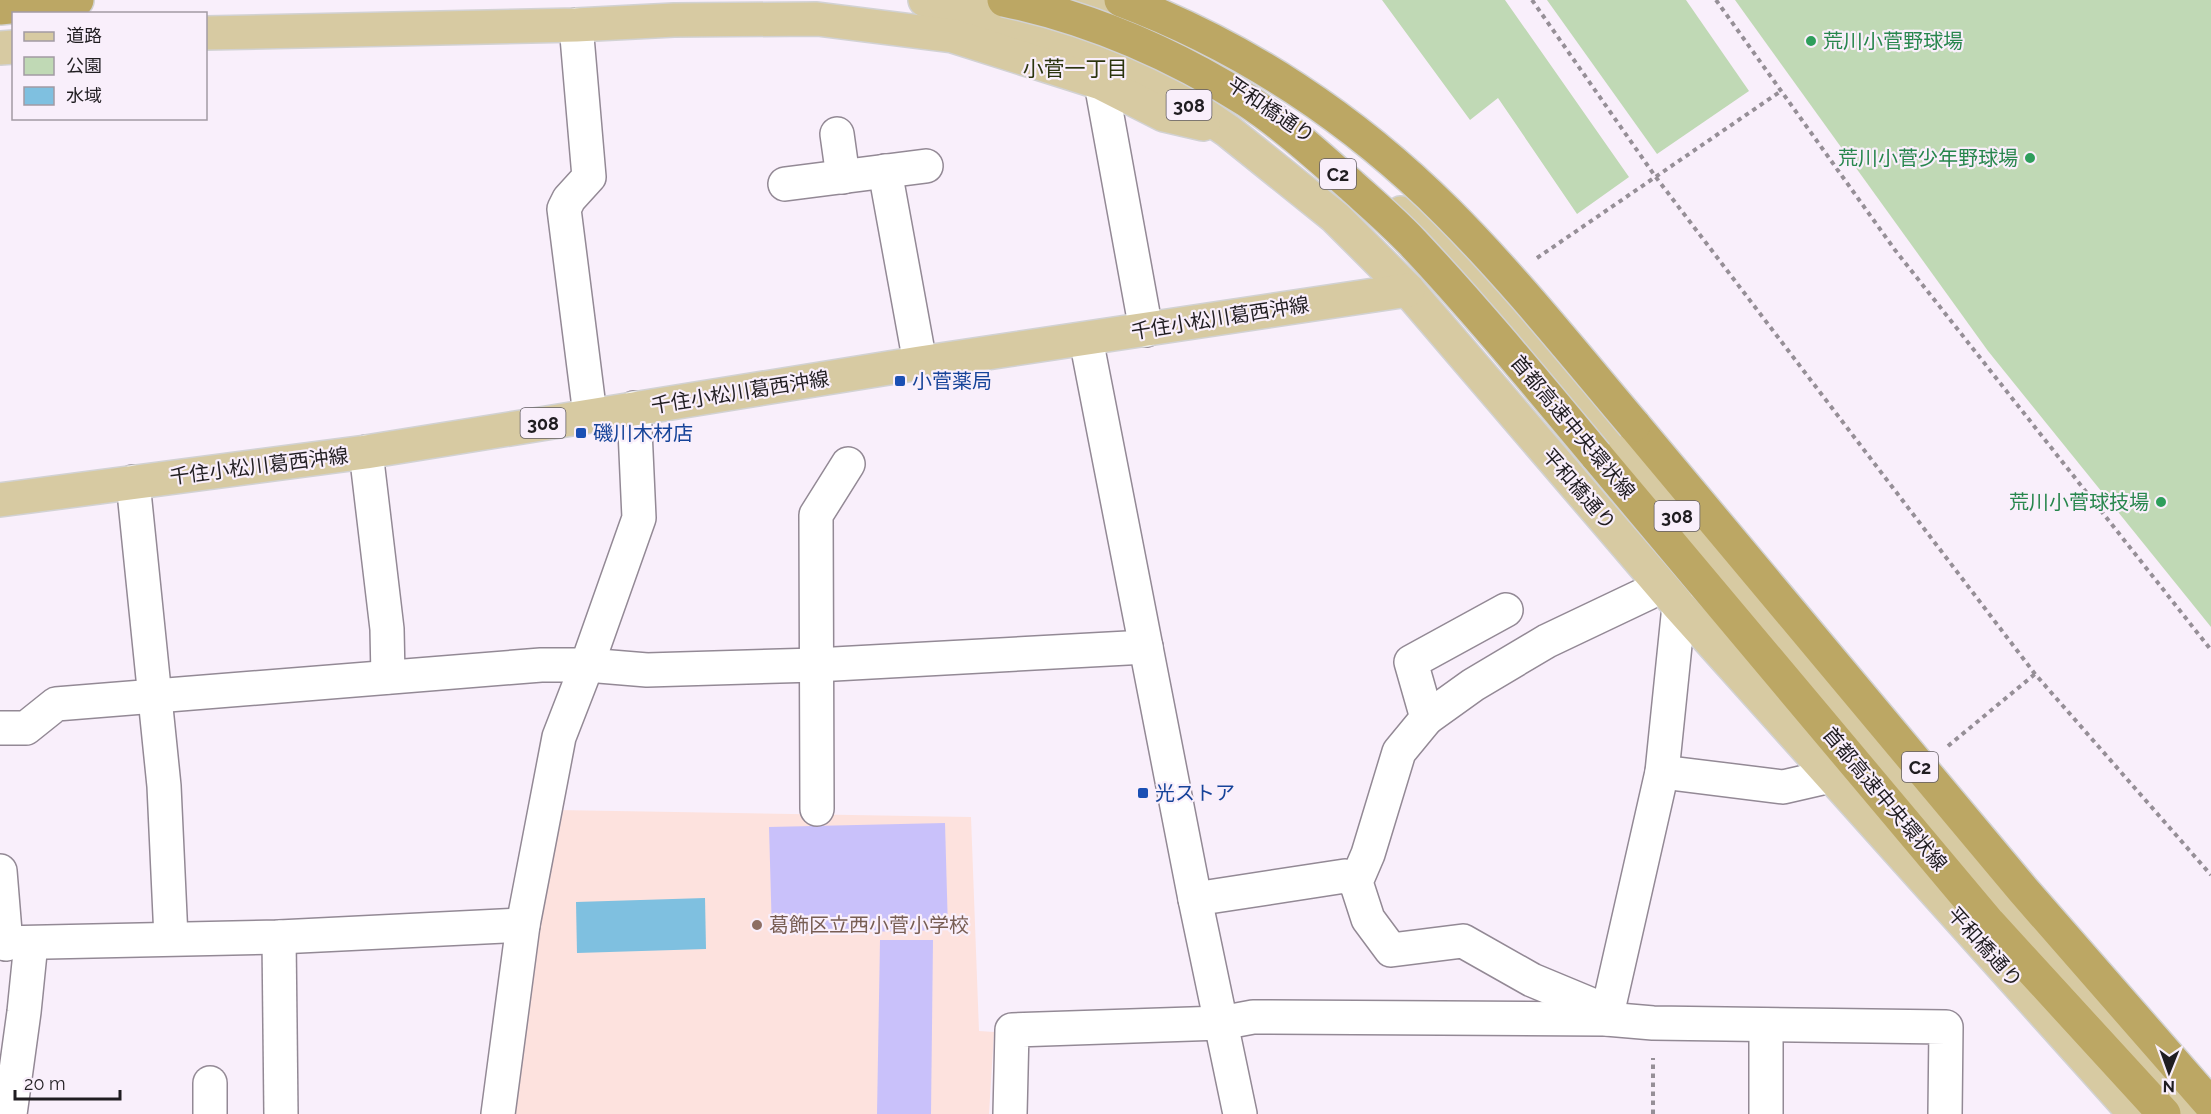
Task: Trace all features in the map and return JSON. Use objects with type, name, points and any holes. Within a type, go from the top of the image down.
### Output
[{"type":"highway","points":[[0,8],[77,0]]},
{"type":"highway","name":"首都高速中央環状線","points":[[1004,0],[1081,20],[1148,46],[1229,90],[1294,135],[1410,240],[1596,454],[1989,923],[2164,1114]]},
{"type":"highway","name":"C2","points":[[1130,6],[1159,14],[1222,45],[1316,102],[1370,143],[1446,212],[1515,285],[2023,890],[2211,1105]]},
{"type":"main road","points":[[925,0],[1031,27],[1108,71]]},
{"type":"main road","name":"平和橋通り","points":[[1089,0],[1130,6],[1303,128],[1458,262],[2193,1114]]},
{"type":"main road","points":[[207,33],[576,25],[674,20],[817,19],[953,36],[1108,71]]},
{"type":"main road","name":"平和橋通り","points":[[1108,71],[1164,115],[1228,131],[1335,217],[1408,290],[1679,606],[2135,1114]]},
{"type":"main road","name":"千住小松川葛西沖線","points":[[0,500],[366,452],[920,363],[1408,290]]},
{"type":"street","points":[[1130,6],[1108,71],[1146,330]]},
{"type":"street","points":[[576,25],[589,177],[569,199],[564,209],[590,415]]},
{"type":"street","points":[[837,134],[843,177]]},
{"type":"street","points":[[785,184],[926,166]]},
{"type":"street","points":[[885,171],[920,363]]},
{"type":"street","points":[[1086,339],[1195,899],[1240,1114]]},
{"type":"street","points":[[498,1114],[523,925],[559,738],[639,518],[634,408]]},
{"type":"street","points":[[366,452],[387,629],[388,677]]},
{"type":"street","points":[[817,809],[816,515],[848,464]]},
{"type":"street","points":[[133,482],[164,786],[171,938]]},
{"type":"street","points":[[1607,1016],[1532,980],[1463,941],[1391,950],[1368,919],[1356,882],[1368,855],[1399,752],[1427,718],[1473,685],[1547,641],[1648,593]]},
{"type":"street","points":[[1607,1016],[1662,772],[1679,606]]},
{"type":"street","points":[[1427,718],[1411,662],[1506,610]]},
{"type":"street","points":[[0,728],[26,728],[56,704],[542,665],[647,670],[816,665],[1146,647]]},
{"type":"street","points":[[1662,772],[1783,788],[1832,776]]},
{"type":"street","points":[[0,871],[24,1012],[10,1114]]},
{"type":"street","points":[[1195,899],[1345,876],[1356,882]]},
{"type":"street","points":[[12,943],[279,937],[523,925]]},
{"type":"street","points":[[279,937],[281,1114]]},
{"type":"street","points":[[1010,1114],[1012,1029],[1221,1023],[1254,1017],[1607,1016],[1653,1023],[1946,1026],[1945,1114]]},
{"type":"street","points":[[1766,1024],[1766,1114]]},
{"type":"path","points":[[1532,0],[1655,176],[2035,674],[2211,874]]},
{"type":"path","points":[[1716,0],[1895,250],[2211,650]]},
{"type":"path","points":[[1536,259],[1781,91]]},
{"type":"path","points":[[1942,750],[2035,674]]},
{"type":"path","points":[[1653,1023],[1653,1114]]},
{"type":"shaded area","name":"葛飾区立西小菅小学校","points":[[556,810],[971,817],[979,1031],[994,1032],[989,1114],[512,1114]]},
{"type":"green space","points":[[1382,0],[1505,0],[1629,177],[1577,214],[1498,98],[1470,120]]},
{"type":"green space","points":[[1547,0],[1686,0],[1749,91],[1657,154]]},
{"type":"green space","name":"荒川小菅少年野球場","points":[[1735,0],[2211,0],[2211,627],[1988,351]]},
{"type":"water","points":[[705,898],[706,949],[577,953],[576,902]]},
{"type":"building","points":[[945,823],[948,930],[772,934],[769,827]]},
{"type":"building","points":[[880,940],[933,940],[931,1114],[877,1114]]},
{"type":"place","name":"荒川小菅野球場","points":[[1811,41]]},
{"type":"place","name":"荒川小菅少年野球場","points":[[2030,158]]},
{"type":"place","name":"小菅薬局","points":[[900,381]]},
{"type":"place","name":"磯川木材店","points":[[581,433]]},
{"type":"place","name":"荒川小菅球技場","points":[[2161,502]]},
{"type":"place","name":"光ストア","points":[[1143,793]]},
{"type":"place","name":"葛飾区立西小菅小学校","points":[[757,925]]},
{"type":"district","name":"小菅一丁目","points":[[1075,68]]}]
